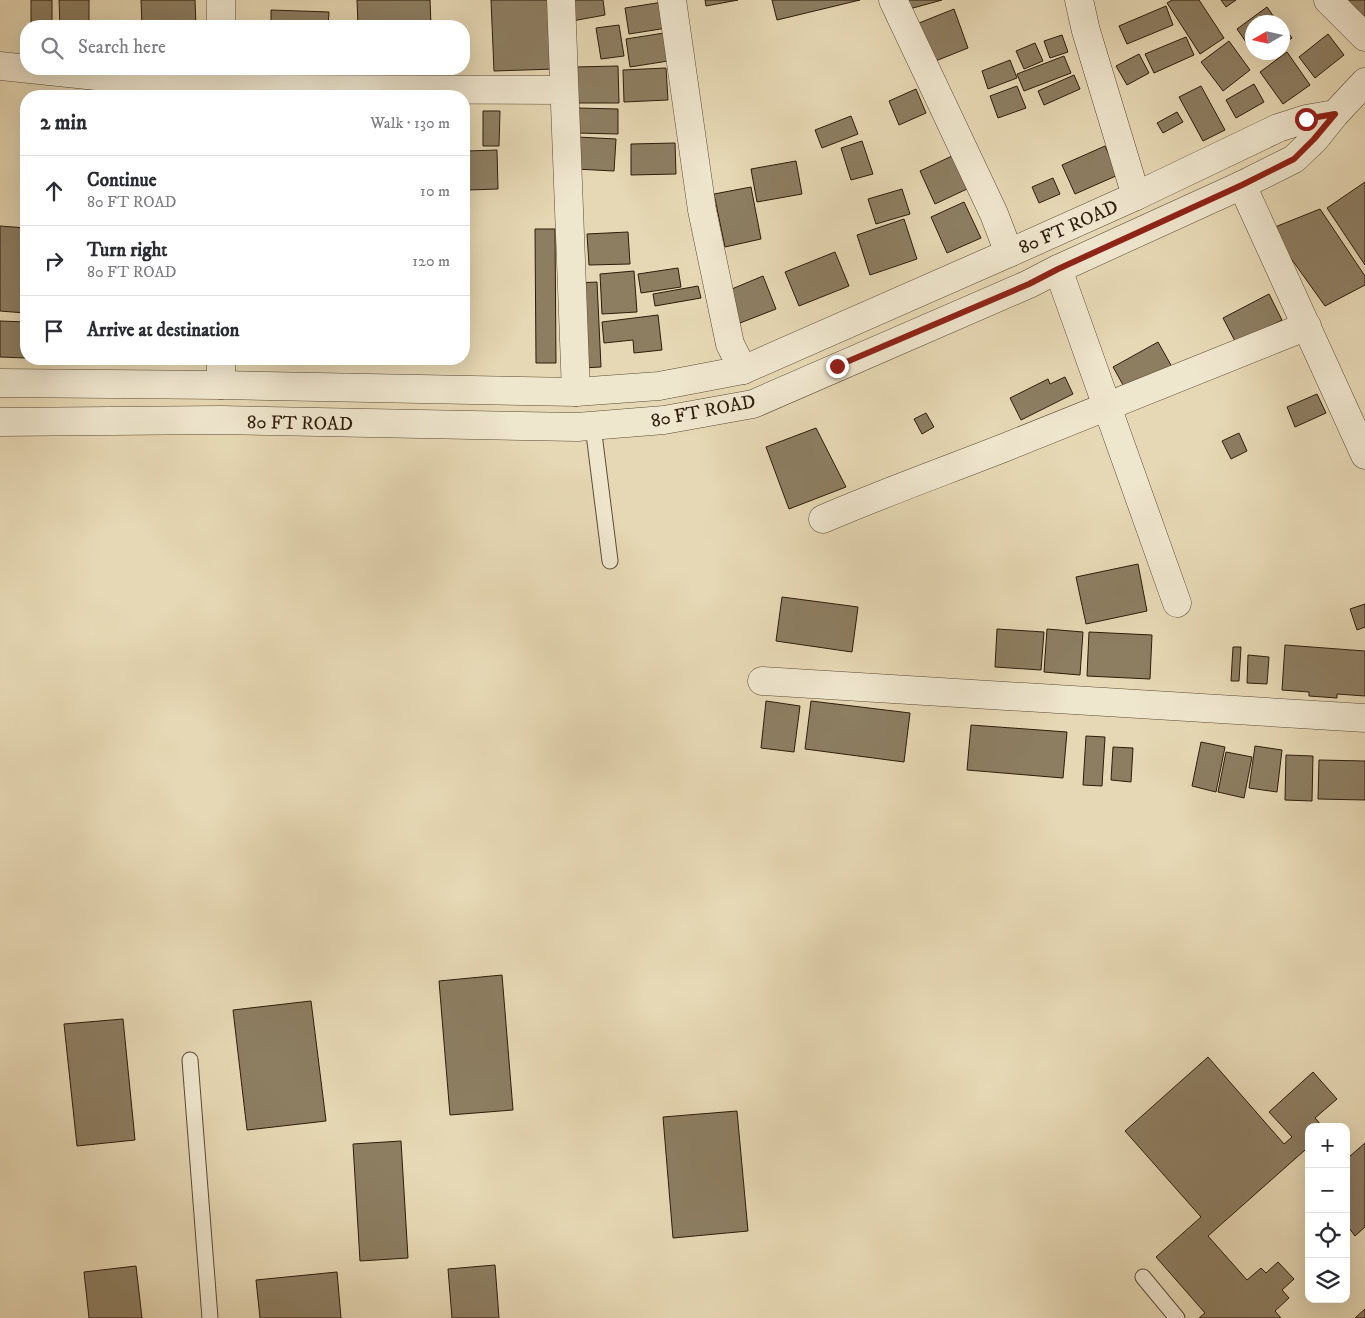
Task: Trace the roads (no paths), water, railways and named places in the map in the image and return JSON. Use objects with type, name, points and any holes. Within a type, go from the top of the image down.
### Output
[{"type":"street","points":[[221,0],[221,20]]},
{"type":"street","points":[[560,0],[576,392]]},
{"type":"street","points":[[672,0],[702,210],[730,344],[743,370]]},
{"type":"street","points":[[893,0],[987,198],[1010,253]]},
{"type":"street","points":[[1079,0],[1086,31],[1136,196]]},
{"type":"street","points":[[1328,0],[1365,38]]},
{"type":"street","points":[[0,66],[20,68]]},
{"type":"street","points":[[104,75],[220,85],[563,90]]},
{"type":"street","name":"80 FT ROAD","points":[[0,422],[221,420],[576,427],[664,420],[753,404],[1029,284],[1294,159],[1365,82]]},
{"type":"street","name":"80 FT ROAD","points":[[0,383],[221,372],[340,387],[576,392],[659,386],[743,370],[1010,253],[1136,196],[1278,128],[1306,119],[1335,114]]},
{"type":"street","points":[[1242,185],[1365,455]]},
{"type":"street","points":[[1058,269],[1177,603]]},
{"type":"street","points":[[823,519],[1307,326]]},
{"type":"street","points":[[338,423],[340,387]]},
{"type":"street","points":[[762,681],[1365,718]]},
{"type":"lane","points":[[593,426],[610,561]]},
{"type":"lane","points":[[190,1060],[210,1318]]},
{"type":"lane","points":[[1143,1277],[1177,1318]]}]
